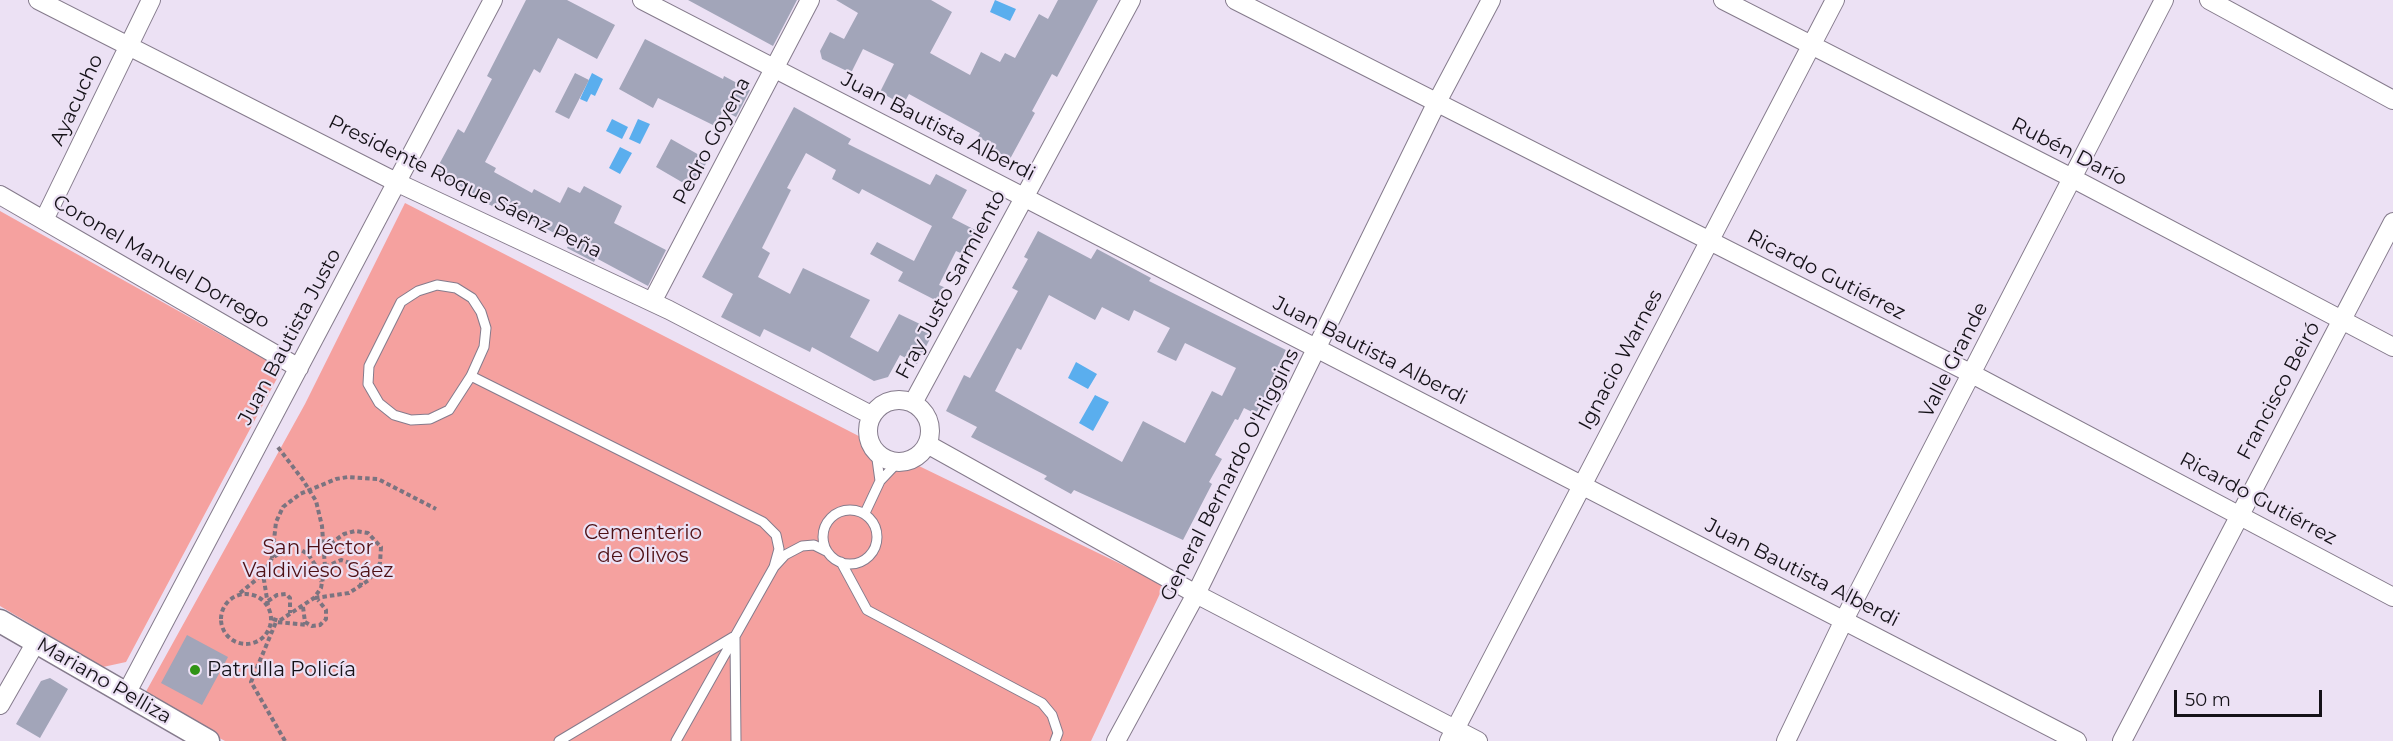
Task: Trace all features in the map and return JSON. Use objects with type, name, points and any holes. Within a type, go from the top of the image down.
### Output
[{"type":"street","name":"Presidente Roque Sáenz Peña","points":[[38,0],[398,183],[652,302],[872,415]]},
{"type":"street","name":"Ayacucho","points":[[44,220],[151,0]]},
{"type":"street","name":"Juan Bautista Justo","points":[[126,694],[493,0]]},
{"type":"street","name":"Juan Bautista Alberdi","points":[[642,0],[2077,741]]},
{"type":"street","name":"Pedro Goyena","points":[[652,302],[776,69],[810,0]]},
{"type":"street","name":"Fray Justo Sarmiento","points":[[913,402],[1131,0]]},
{"type":"street","name":"Ricardo Gutiérrez","points":[[1235,0],[1972,374],[2393,597]]},
{"type":"street","name":"General Bernardo O'Higgins","points":[[1116,741],[1196,594],[1437,102],[1491,0]]},
{"type":"street","name":"Rubén Darío","points":[[1723,0],[2072,178],[2341,322],[2393,347]]},
{"type":"street","name":"Ignacio Warnes","points":[[1453,735],[1834,0]]},
{"type":"street","name":"Valle Grande","points":[[1786,741],[1844,620],[2164,0]]},
{"type":"street","points":[[2209,0],[2393,100]]},
{"type":"street","name":"Coronel Manuel Dorrego","points":[[0,195],[299,368]]},
{"type":"street","name":"Francisco Beiró","points":[[2122,741],[2393,222]]},
{"type":"street","points":[[894,399],[913,402],[927,416],[930,435],[927,444],[913,459],[898,462],[883,458],[876,452],[868,434],[872,415],[885,402],[894,399]]},
{"type":"street","points":[[927,444],[1453,735],[1478,741]]},
{"type":"street","name":"Mariano Pelliza","points":[[0,621],[208,741]]},
{"type":"street","points":[[0,705],[36,642]]},
{"type":"lane","points":[[437,285],[456,288],[472,298],[481,312],[486,328],[484,347],[471,376],[449,410],[430,419],[411,420],[394,415],[379,403],[368,384],[369,366],[401,302],[418,291],[437,285]]},
{"type":"lane","points":[[471,376],[763,522],[776,535],[779,549],[774,567]]},
{"type":"lane","points":[[876,452],[880,481]]},
{"type":"lane","points":[[865,513],[880,481],[898,462]]},
{"type":"lane","points":[[826,551],[823,533],[831,516],[848,509],[865,513],[876,528],[876,545],[866,559],[858,563],[841,562]]},
{"type":"lane","points":[[676,741],[774,567],[785,555],[802,546],[814,545],[841,562],[853,580],[859,599],[867,610],[1042,703],[1052,715],[1059,733],[1055,741]]},
{"type":"lane","points":[[559,741],[735,636]]},
{"type":"lane","points":[[735,636],[736,741]]},
{"type":"path","points":[[265,432],[309,489],[316,501],[325,567],[321,588],[314,598],[290,614],[274,620],[259,640],[243,644],[235,642],[228,637],[221,622],[224,606],[263,574],[272,558],[273,532],[279,514],[290,501],[309,489],[336,479],[366,477],[390,484],[436,510]]},
{"type":"path","points":[[314,598],[336,597],[362,586],[369,580],[380,563],[381,547],[374,536],[360,531],[351,532],[332,540],[324,548]]},
{"type":"path","points":[[272,558],[285,550],[293,549],[308,555],[320,572],[321,588]]},
{"type":"path","points":[[325,567],[341,560],[356,565],[361,573],[362,586]]},
{"type":"path","points":[[263,574],[268,603],[274,620],[251,682],[285,741]]},
{"type":"path","points":[[237,595],[253,594],[268,603]]},
{"type":"path","points":[[268,603],[277,594],[286,594],[291,601],[290,614]]},
{"type":"path","points":[[274,620],[320,625],[327,615],[325,606],[314,598]]},
{"type":"path","points":[[303,606],[302,618],[308,624]]},
{"type":"green space","name":"Cementerio de Olivos","points":[[405,203],[884,449],[1164,585],[1091,741],[225,741],[143,697],[305,404]]},
{"type":"green space","points":[[0,211],[282,369],[126,662],[103,667],[0,606]]},
{"type":"water","points":[[995,0],[1016,9],[1010,21],[990,12]]},
{"type":"water","points":[[592,73],[603,79],[595,96],[591,94],[587,102],[580,99]]},
{"type":"water","points":[[612,119],[628,127],[622,139],[606,131]]},
{"type":"water","points":[[638,119],[650,124],[640,144],[629,139]]},
{"type":"water","points":[[620,147],[632,153],[620,174],[609,168]]},
{"type":"water","points":[[1076,362],[1097,374],[1088,389],[1068,378]]},
{"type":"water","points":[[1095,395],[1109,402],[1093,431],[1079,423]]},
{"type":"building","points":[[526,0],[567,0],[615,25],[597,59],[558,38],[540,73],[534,69],[485,162],[496,168],[494,172],[532,193],[534,189],[560,203],[568,187],[580,193],[584,186],[622,206],[614,223],[666,250],[648,286],[596,258],[594,262],[567,248],[570,242],[531,220],[529,224],[488,204],[489,202],[435,172],[458,129],[464,133],[492,79],[487,76]]},
{"type":"building","points":[[688,0],[797,0],[773,46]]},
{"type":"building","points":[[836,0],[931,0],[952,12],[930,53],[970,75],[981,52],[1000,62],[1005,53],[1015,58],[1039,14],[1048,19],[1058,0],[1098,0],[1057,77],[1052,74],[1032,111],[1035,113],[1010,159],[990,148],[992,145],[978,137],[980,133],[909,94],[903,105],[880,92],[894,64],[863,49],[851,73],[822,59],[820,51],[830,32],[844,39],[858,13]]},
{"type":"building","points":[[645,39],[723,79],[724,76],[750,90],[736,117],[723,110],[715,126],[658,98],[653,108],[619,89]]},
{"type":"building","points":[[575,73],[589,80],[569,119],[555,112]]},
{"type":"building","points":[[794,107],[851,139],[848,144],[930,185],[936,174],[967,190],[952,218],[979,232],[967,256],[956,251],[939,285],[946,288],[939,302],[898,281],[903,272],[870,254],[877,242],[914,261],[932,226],[862,189],[859,194],[832,179],[836,170],[806,153],[787,188],[791,190],[762,248],[770,253],[758,277],[790,294],[803,268],[870,300],[850,337],[878,352],[899,314],[920,324],[918,328],[932,335],[917,364],[900,355],[888,377],[874,381],[812,347],[810,352],[764,329],[760,337],[721,317],[733,294],[702,277]]},
{"type":"building","points":[[671,139],[708,160],[692,188],[656,167]]},
{"type":"building","points":[[1038,231],[1091,259],[1097,249],[1151,278],[1149,281],[1286,350],[1256,414],[1244,408],[1238,420],[1235,419],[1215,455],[1222,459],[1209,482],[1212,484],[1183,540],[1074,490],[1071,494],[1044,479],[1047,476],[971,437],[977,427],[946,411],[964,375],[970,378],[1018,291],[1012,288],[1028,259],[1024,257]],"holes":[[[1049,295],[1095,320],[1102,307],[1129,321],[1134,310],[1170,328],[1157,352],[1176,361],[1185,343],[1236,368],[1222,396],[1212,391],[1185,443],[1143,421],[1122,462],[995,391],[1017,348],[1021,350]]]},
{"type":"building","name":"Patrulla Policía","points":[[187,635],[228,657],[202,705],[161,683]]},
{"type":"building","points":[[50,678],[68,689],[40,738],[16,724],[41,681]]},
{"type":"place","name":"Patrulla Policía","points":[[195,670]]},
{"type":"park label","name":"San Héctor Valdivieso Sáez","points":[[318,560]]}]
